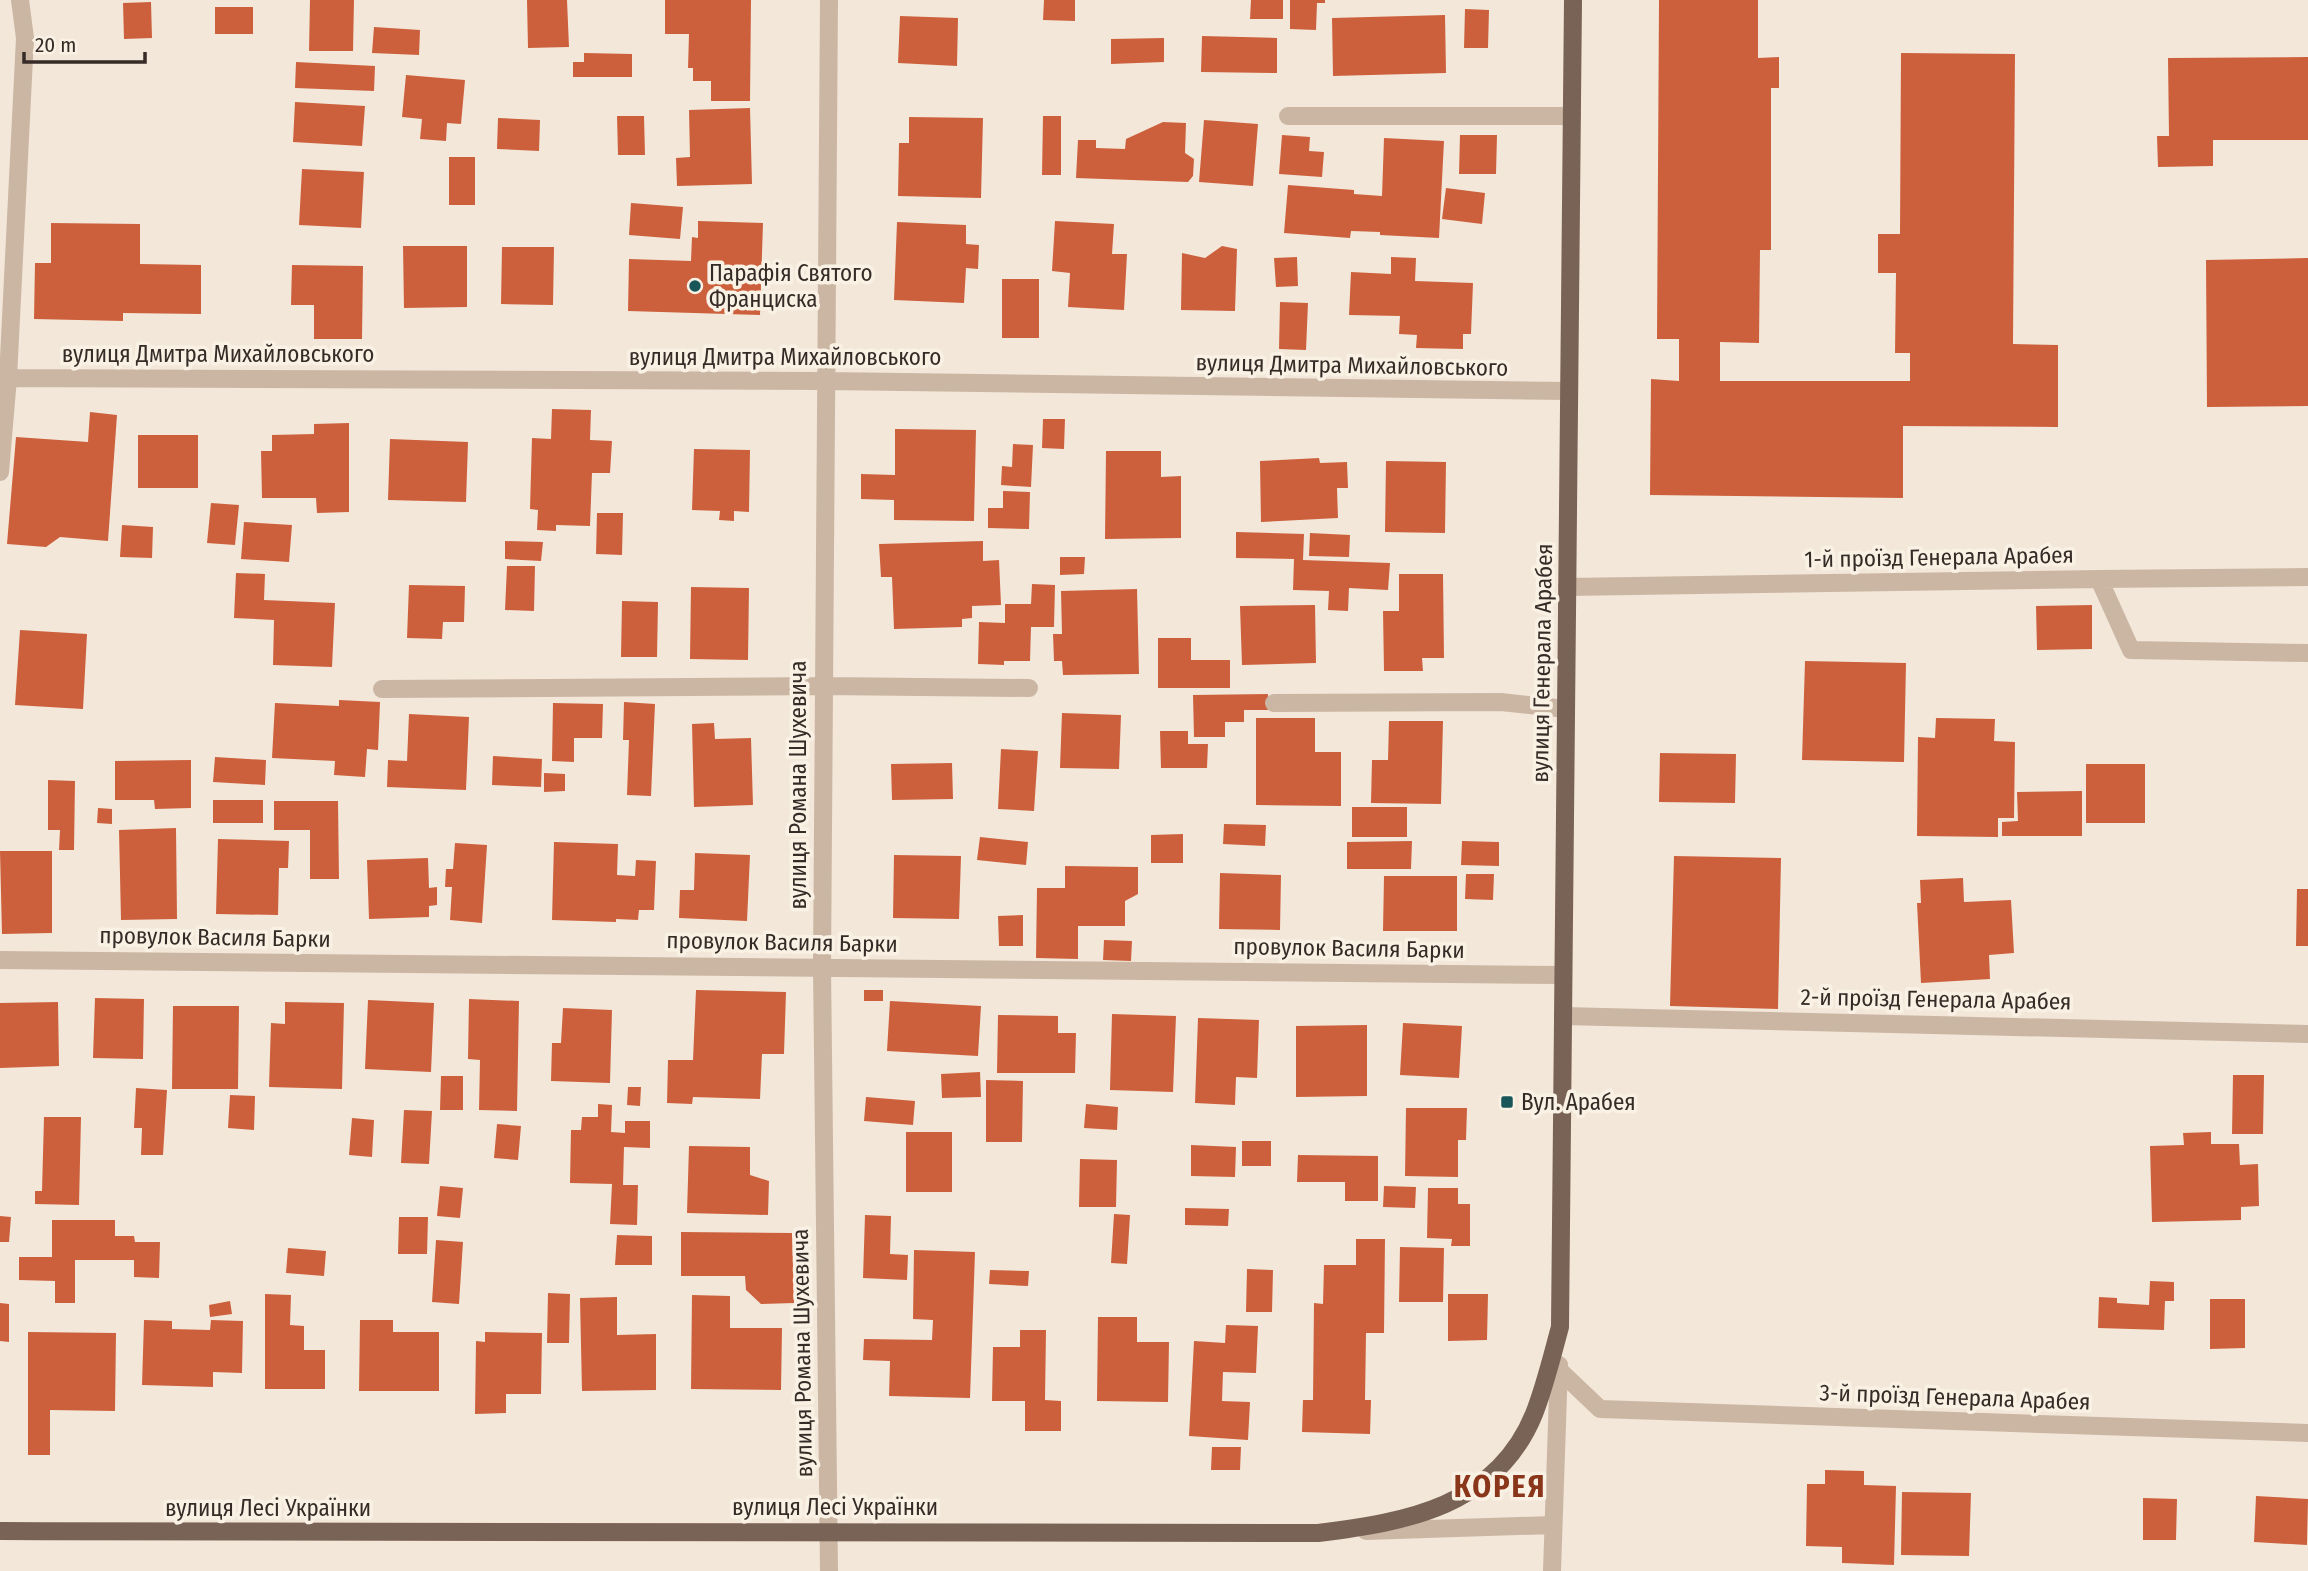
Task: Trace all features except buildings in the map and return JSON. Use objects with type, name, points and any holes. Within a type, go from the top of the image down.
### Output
[{"type":"main road","name":"вулиця Генерала Арабея","points":[[1560,1327],[1573,0]]},
{"type":"main road","name":"вулиця Лесі Українки","points":[[0,1531],[1318,1533],[1385,1524],[1427,1513],[1487,1481],[1513,1451],[1533,1416],[1560,1327]]},
{"type":"street","points":[[0,472],[25,38],[20,0]]},
{"type":"street","name":"вулиця Романа Шухевича","points":[[828,0],[822,967],[829,1571]]},
{"type":"street","points":[[1288,116],[1572,116]]},
{"type":"street","name":"вулиця Дмитра Михайловського","points":[[4,378],[826,381],[1569,391]]},
{"type":"street","points":[[2099,579],[2308,577]]},
{"type":"street","name":"1-й проїзд Генерала Арабея","points":[[1567,587],[2099,579],[2132,650],[2308,653]]},
{"type":"street","points":[[382,689],[823,686],[1029,688]]},
{"type":"street","points":[[1273,704],[1501,702],[1566,709]]},
{"type":"street","name":"провулок Василя Барки","points":[[0,960],[1563,975]]},
{"type":"street","name":"2-й проїзд Генерала Арабея","points":[[1563,1016],[2308,1034]]},
{"type":"street","points":[[1552,1571],[1560,1327]]},
{"type":"street","name":"3-й проїзд Генерала Арабея","points":[[1559,1370],[1600,1409],[2308,1433]]},
{"type":"street","points":[[1318,1533],[1552,1525]]},
{"type":"place","name":"Парафія Святого Франциска","points":[[695,286]]},
{"type":"place","name":"Вул. Арабея","points":[[1507,1102]]},
{"type":"district","name":"КОРЕЯ","points":[[1500,1487]]}]
